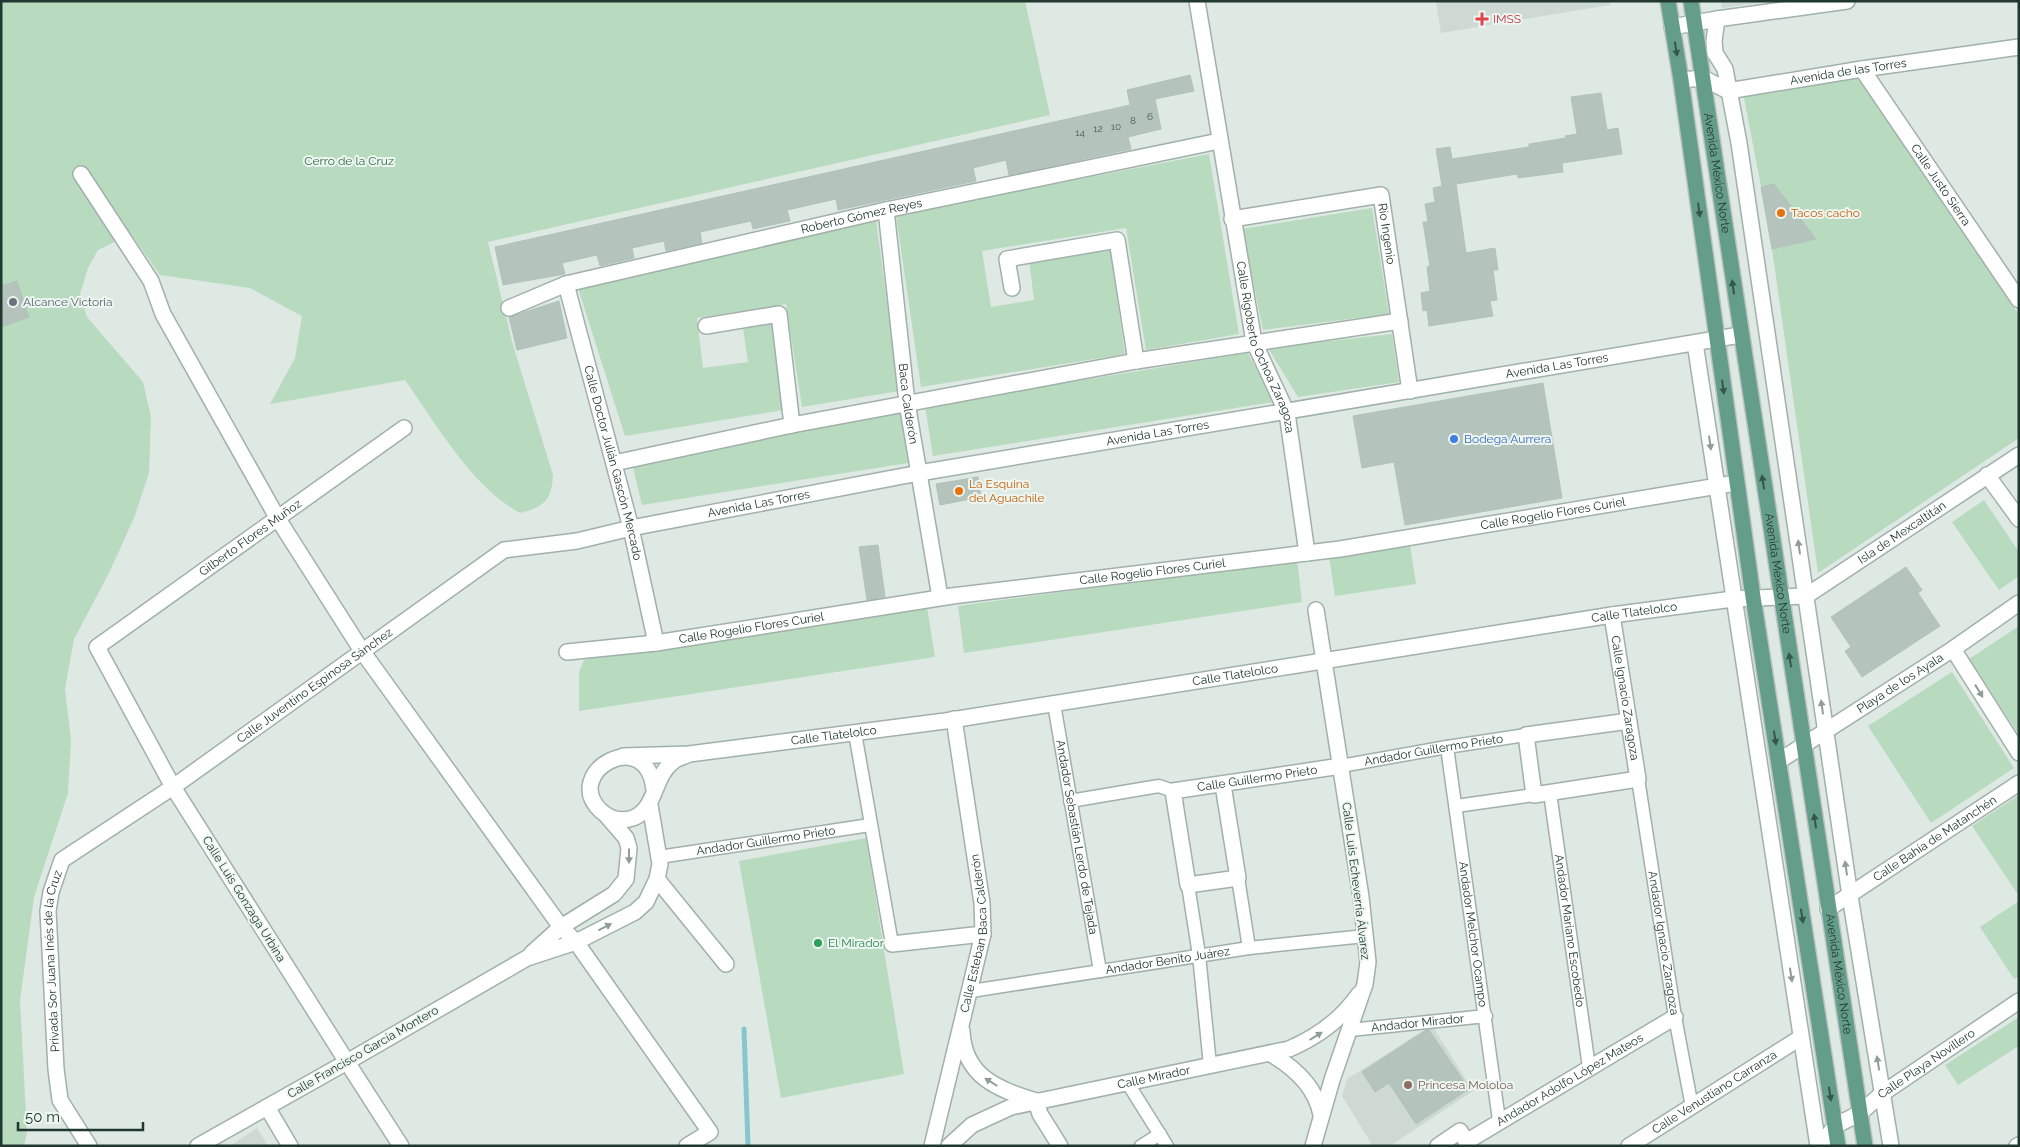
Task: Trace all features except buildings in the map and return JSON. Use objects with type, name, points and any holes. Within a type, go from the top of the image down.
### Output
[{"type":"main road","name":"Avenida México Norte","points":[[1668,1],[1681,80],[1736,483],[1838,1146]]},
{"type":"main road","name":"Avenida México Norte","points":[[1691,1],[1740,335],[1865,1146]]},
{"type":"main road","points":[[1819,1026],[1846,1019]]},
{"type":"street","name":"Calle Rigoberto Ochoa Zaragoza","points":[[1197,1],[1254,342],[1287,413],[1307,553]]},
{"type":"street","points":[[1672,27],[1847,1]]},
{"type":"street","name":"Avenida México Norte","points":[[1718,19],[1714,32],[1715,53],[1724,69],[1739,143],[1850,896],[1890,1146]]},
{"type":"street","name":"Avenida de las Torres","points":[[1728,91],[1862,69],[2016,52]]},
{"type":"street","name":"Calle Justo Sierra","points":[[1862,69],[2019,300]]},
{"type":"street","points":[[1681,80],[1703,78],[1728,91]]},
{"type":"street","name":"Roberto Gómez Reyes","points":[[508,308],[566,284],[886,210],[1219,141]]},
{"type":"street","points":[[81,174],[151,281],[163,314],[278,519],[362,651],[561,927],[576,942],[710,1132],[687,1146]]},
{"type":"street","name":"Río Ingenio","points":[[1232,219],[1380,195],[1410,391]]},
{"type":"street","name":"Baca Calderón","points":[[886,210],[907,403],[940,597]]},
{"type":"street","points":[[1012,288],[1007,259],[1117,240],[1136,361]]},
{"type":"street","name":"Calle Doctor Julián Gascón Mercado","points":[[566,284],[631,528],[656,643]]},
{"type":"street","points":[[706,326],[779,314],[792,425]]},
{"type":"street","points":[[614,464],[792,425],[1136,361],[1254,342],[1400,322]]},
{"type":"street","name":"Avenida Las Torres","points":[[577,542],[631,528],[919,473],[1287,413],[1321,405],[1740,335]]},
{"type":"street","points":[[1695,343],[1800,1038],[1819,1146]]},
{"type":"street","name":"Gilberto Flores Muñoz","points":[[96,646],[404,428]]},
{"type":"street","name":"Isla de Mexcaltitán","points":[[1806,596],[1987,474],[2019,455]]},
{"type":"street","points":[[1987,474],[2019,519]]},
{"type":"street","name":"Calle Rogelio Flores Curiel","points":[[567,652],[656,643],[940,597],[1307,553],[1736,483]]},
{"type":"street","name":"Calle Juventino Espinosa Sánchez","points":[[62,860],[173,787],[504,550],[577,542]]},
{"type":"street","points":[[1780,596],[1806,596]]},
{"type":"street","name":"Calle Tlatelolco","points":[[606,815],[593,800],[592,780],[604,763],[613,758],[623,756],[689,754],[855,733],[1054,704],[1612,615],[1733,598],[1780,596]]},
{"type":"street","name":"Playa de los Ayala","points":[[1778,761],[1826,733],[1953,650],[2019,603]]},
{"type":"street","name":"Calle Luis Echeverría Álvarez","points":[[1314,1146],[1321,1115],[1366,984],[1368,962],[1341,766],[1316,610]]},
{"type":"street","name":"Calle Ignacio Zaragoza","points":[[1612,615],[1638,779]]},
{"type":"street","name":"Calle Luis Gonzaga Urbina","points":[[96,646],[173,787],[401,1146]]},
{"type":"street","points":[[1953,650],[2019,753]]},
{"type":"street","name":"Andador Sebastián Lerdo de Tejada","points":[[1054,704],[1100,971]]},
{"type":"street","name":"Calle Esteban Baca Calderón","points":[[932,1146],[961,1020],[971,991],[983,934],[982,903],[954,719]]},
{"type":"street","points":[[1534,795],[1526,735],[1629,721]]},
{"type":"street","points":[[855,733],[892,944],[983,934]]},
{"type":"street","name":"Andador Guillermo Prieto","points":[[1341,766],[1447,746],[1526,735]]},
{"type":"street","name":"Andador Melchor Ocampo","points":[[1447,746],[1499,1120]]},
{"type":"street","name":"Calle Tlatelolco","points":[[654,790],[674,761],[689,754]]},
{"type":"street","points":[[606,815],[614,818],[630,819],[638,816],[650,805],[654,790],[653,780],[645,767],[633,758],[623,756]]},
{"type":"street","name":"Calle Guillermo Prieto","points":[[1173,791],[1341,766]]},
{"type":"street","points":[[1456,806],[1638,779]]},
{"type":"street","name":"Andador Ignacio Zaragoza","points":[[1638,779],[1675,1017],[1692,1107]]},
{"type":"street","name":"Calle Bahía de Matanchén","points":[[1828,909],[2019,783]]},
{"type":"street","points":[[1223,785],[1249,948]]},
{"type":"street","points":[[1070,801],[1159,786],[1173,791],[1199,955],[1210,1065]]},
{"type":"street","name":"Andador Mariano Escobedo","points":[[1550,793],[1589,1067]]},
{"type":"street","name":"Calle Francisco García Montero","points":[[198,1146],[527,958],[576,942],[635,912],[646,902],[657,879],[660,864],[650,805]]},
{"type":"street","name":"Calle Francisco García Montero","points":[[527,958],[561,927],[614,894],[626,879],[629,865],[629,848],[626,838],[606,815]]},
{"type":"street","name":"Andador Guillermo Prieto","points":[[659,857],[870,825]]},
{"type":"street","name":"Privada Sor Juana Inés de la Cruz","points":[[62,860],[51,892],[48,911],[56,1069],[60,1100],[89,1146]]},
{"type":"street","points":[[1188,885],[1238,878]]},
{"type":"street","points":[[657,879],[726,964]]},
{"type":"street","name":"Andador Benito Juárez","points":[[971,991],[1249,948],[1365,936]]},
{"type":"street","name":"Calle Mirador","points":[[949,1146],[972,1124],[1011,1107],[1271,1054],[1307,1042],[1322,1032],[1351,1006],[1366,984]]},
{"type":"street","name":"Calle Playa Novillero","points":[[1835,1126],[1860,1113],[1883,1094],[2019,1001]]},
{"type":"street","name":"Andador Mirador","points":[[1350,1030],[1486,1016]]},
{"type":"street","name":"Andador Adolfo López Mateos","points":[[1467,1144],[1499,1120],[1675,1017]]},
{"type":"street","points":[[961,1020],[965,1054],[974,1069],[988,1082],[1009,1092],[1036,1101],[1040,1114],[1060,1146]]},
{"type":"street","name":"Calle Venustiano Carranza","points":[[1629,1146],[1800,1038]]},
{"type":"street","points":[[1271,1054],[1298,1073],[1319,1101],[1321,1115]]},
{"type":"street","points":[[1127,1082],[1167,1146]]},
{"type":"street","points":[[267,1106],[290,1146]]},
{"type":"street","points":[[1819,1146],[1835,1126]]},
{"type":"street","points":[[1438,1146],[1460,1132],[1467,1144]]},
{"type":"street","points":[[1141,1146],[1160,1134]]},
{"type":"shaded area","name":"IMSS","points":[[1436,1],[1610,1],[1610,5],[1441,33]]},
{"type":"shaded area","points":[[1721,1],[1772,1],[1722,8]]},
{"type":"shaded area","name":"Princesa Mololoa","points":[[1432,1025],[1473,1091],[1390,1146],[1373,1146],[1342,1096],[1347,1079]]},
{"type":"shaded area","points":[[257,1128],[268,1146],[230,1146]]},
{"type":"green space","name":"Cerro de la Cruz","points":[[1,1],[1025,1],[1050,115],[488,242],[513,345],[553,475],[551,491],[545,501],[535,508],[520,513],[503,502],[471,471],[442,435],[405,380],[270,404],[295,358],[302,316],[250,288],[160,275],[131,234],[98,250],[88,268],[80,294],[87,317],[143,382],[151,417],[149,473],[134,518],[109,573],[74,639],[65,689],[71,740],[68,793],[34,897],[20,1000],[27,1133],[24,1146],[1,1146]]},
{"type":"green space","points":[[1856,66],[2019,315],[2019,438],[1818,573],[1772,249],[1816,239],[1774,184],[1761,187],[1741,82]]},
{"type":"green space","points":[[1209,154],[1239,334],[1146,350],[1126,228],[982,251],[991,307],[1034,300],[1029,260],[1110,249],[1125,354],[921,387],[896,215]]},
{"type":"green space","points":[[1372,208],[1389,314],[1263,330],[1242,229]]},
{"type":"green space","points":[[876,220],[899,391],[802,407],[786,304],[697,318],[703,368],[748,362],[743,328],[771,323],[784,410],[625,436],[578,288]]},
{"type":"green space","points":[[1392,334],[1399,382],[1298,397],[1268,348]]},
{"type":"green space","points":[[1248,353],[1274,402],[933,456],[925,406]]},
{"type":"green space","points":[[902,410],[908,463],[642,505],[630,455]]},
{"type":"green space","points":[[1984,500],[2019,552],[2019,576],[1999,590],[1952,522]]},
{"type":"green space","points":[[1410,544],[1416,584],[1335,596],[1329,556]]},
{"type":"green space","points":[[1297,560],[1302,602],[964,653],[958,606]]},
{"type":"green space","points":[[927,607],[935,657],[579,711],[579,672],[584,660],[592,657]]},
{"type":"green space","points":[[2019,626],[2019,735],[1969,659]]},
{"type":"green space","points":[[1952,672],[2014,768],[1931,823],[1868,726]]},
{"type":"green space","points":[[2019,795],[2019,896],[1972,826]]},
{"type":"green space","name":"El Mirador","points":[[866,838],[904,1074],[781,1098],[739,861]]},
{"type":"green space","points":[[2019,901],[2019,976],[2014,979],[1980,927]]},
{"type":"green space","points":[[2019,1017],[2019,1049],[2017,1047],[1958,1085],[1945,1065]]},
{"type":"waterway","points":[[744,1029],[748,1146]]},
{"type":"place","name":"IMSS","points":[[1482,19]]},
{"type":"place","name":"Tacos cacho","points":[[1781,213]]},
{"type":"place","name":"Alcance Victoria","points":[[13,302]]},
{"type":"place","name":"Bodega Aurrera","points":[[1454,439]]},
{"type":"place","name":"La Esquina del Aguachile","points":[[959,491]]},
{"type":"place","name":"El Mirador","points":[[818,943]]},
{"type":"place","name":"Princesa Mololoa","points":[[1408,1085]]}]
